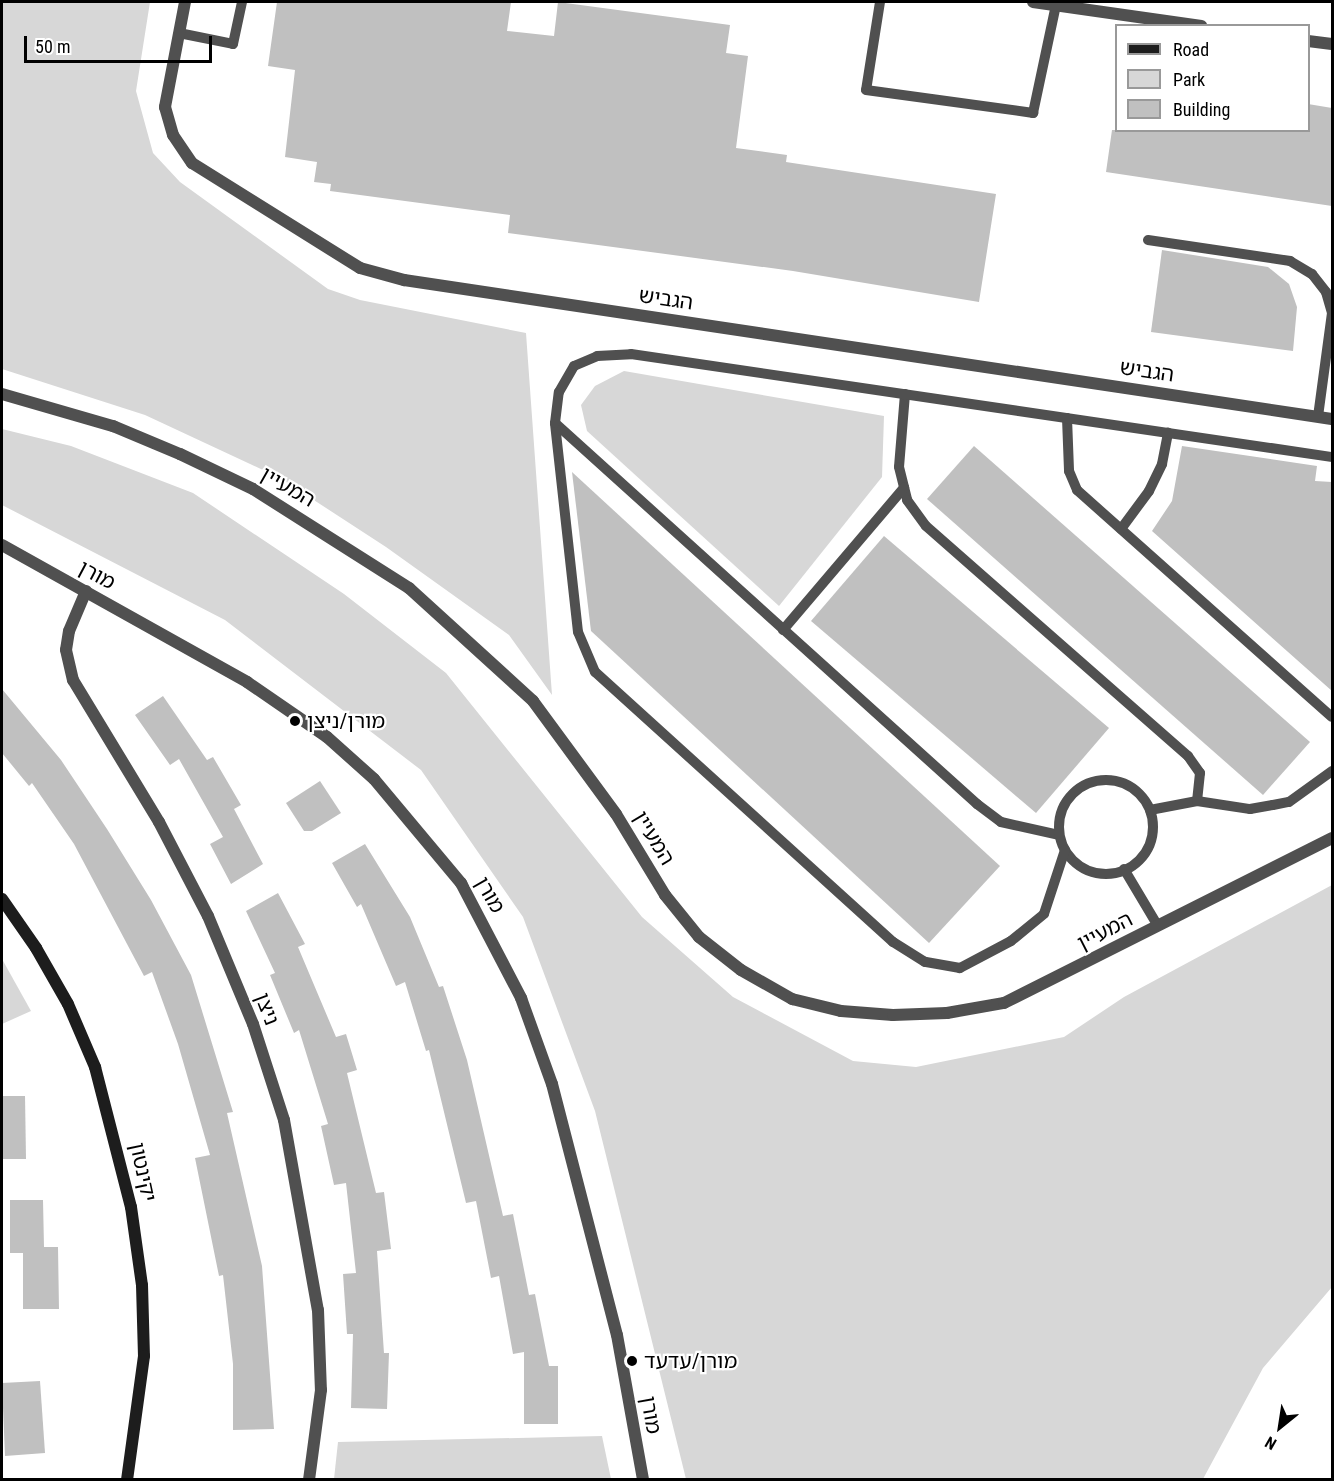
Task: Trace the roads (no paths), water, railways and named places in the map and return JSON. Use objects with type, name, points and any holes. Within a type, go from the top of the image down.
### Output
[{"type":"street","name":"הגביש","points":[[185,2],[165,107],[173,135],[192,163],[360,268],[404,280],[1332,419]]},
{"type":"street","points":[[1033,2],[1187,24]]},
{"type":"street","points":[[1310,41],[1332,44]]},
{"type":"street","name":"המעיין","points":[[2,394],[114,426],[180,454],[253,489],[409,588],[532,701],[610,805],[665,895],[699,937],[741,970],[792,999],[841,1011],[893,1015],[947,1013],[1004,1003],[1332,838]]},
{"type":"street","name":"מורן","points":[[2,545],[247,682],[327,736],[382,787],[461,883],[521,998],[552,1083],[617,1335],[643,1479]]},
{"type":"street","name":"ניצן","points":[[86,591],[69,631],[66,650],[73,680],[159,822],[208,916],[253,1024],[284,1120],[318,1310],[321,1390],[309,1479]]},
{"type":"street","name":"יקינטון","points":[[2,899],[63,995],[95,1067],[131,1206],[142,1285],[144,1356],[127,1479]]},
{"type":"lane","points":[[179,33],[233,44],[242,2]]},
{"type":"lane","points":[[880,2],[866,90],[1033,113],[1056,5]]},
{"type":"lane","points":[[1148,240],[1290,261],[1312,274],[1326,292],[1332,313],[1318,416]]},
{"type":"lane","points":[[1065,850],[1044,914],[1011,940],[960,968],[926,962],[893,942],[595,672],[578,632],[555,423],[559,392],[574,366],[597,356],[631,354],[1332,457]]},
{"type":"lane","points":[[905,394],[899,467],[907,500],[926,526],[1188,756],[1200,773],[1197,801]]},
{"type":"lane","points":[[1067,418],[1069,471],[1077,490],[1332,717]]},
{"type":"lane","points":[[555,423],[976,804],[1001,822],[1059,835]]},
{"type":"lane","points":[[1121,529],[1149,491],[1162,464],[1168,433]]},
{"type":"lane","points":[[783,630],[904,489]]},
{"type":"lane","points":[[1150,810],[1197,801],[1250,809],[1281,803],[1332,771]]},
{"type":"lane","points":[[1100,780],[1129,786],[1150,810],[1151,840],[1144,855],[1124,870],[1103,874],[1088,870],[1065,850],[1059,835],[1063,805],[1073,793],[1100,780]]},
{"type":"lane","points":[[1124,870],[1158,926]]},
{"type":"place","name":"מורן/ניצן","points":[[295,721]]},
{"type":"place","name":"מורן/עדעד","points":[[632,1361]]}]
